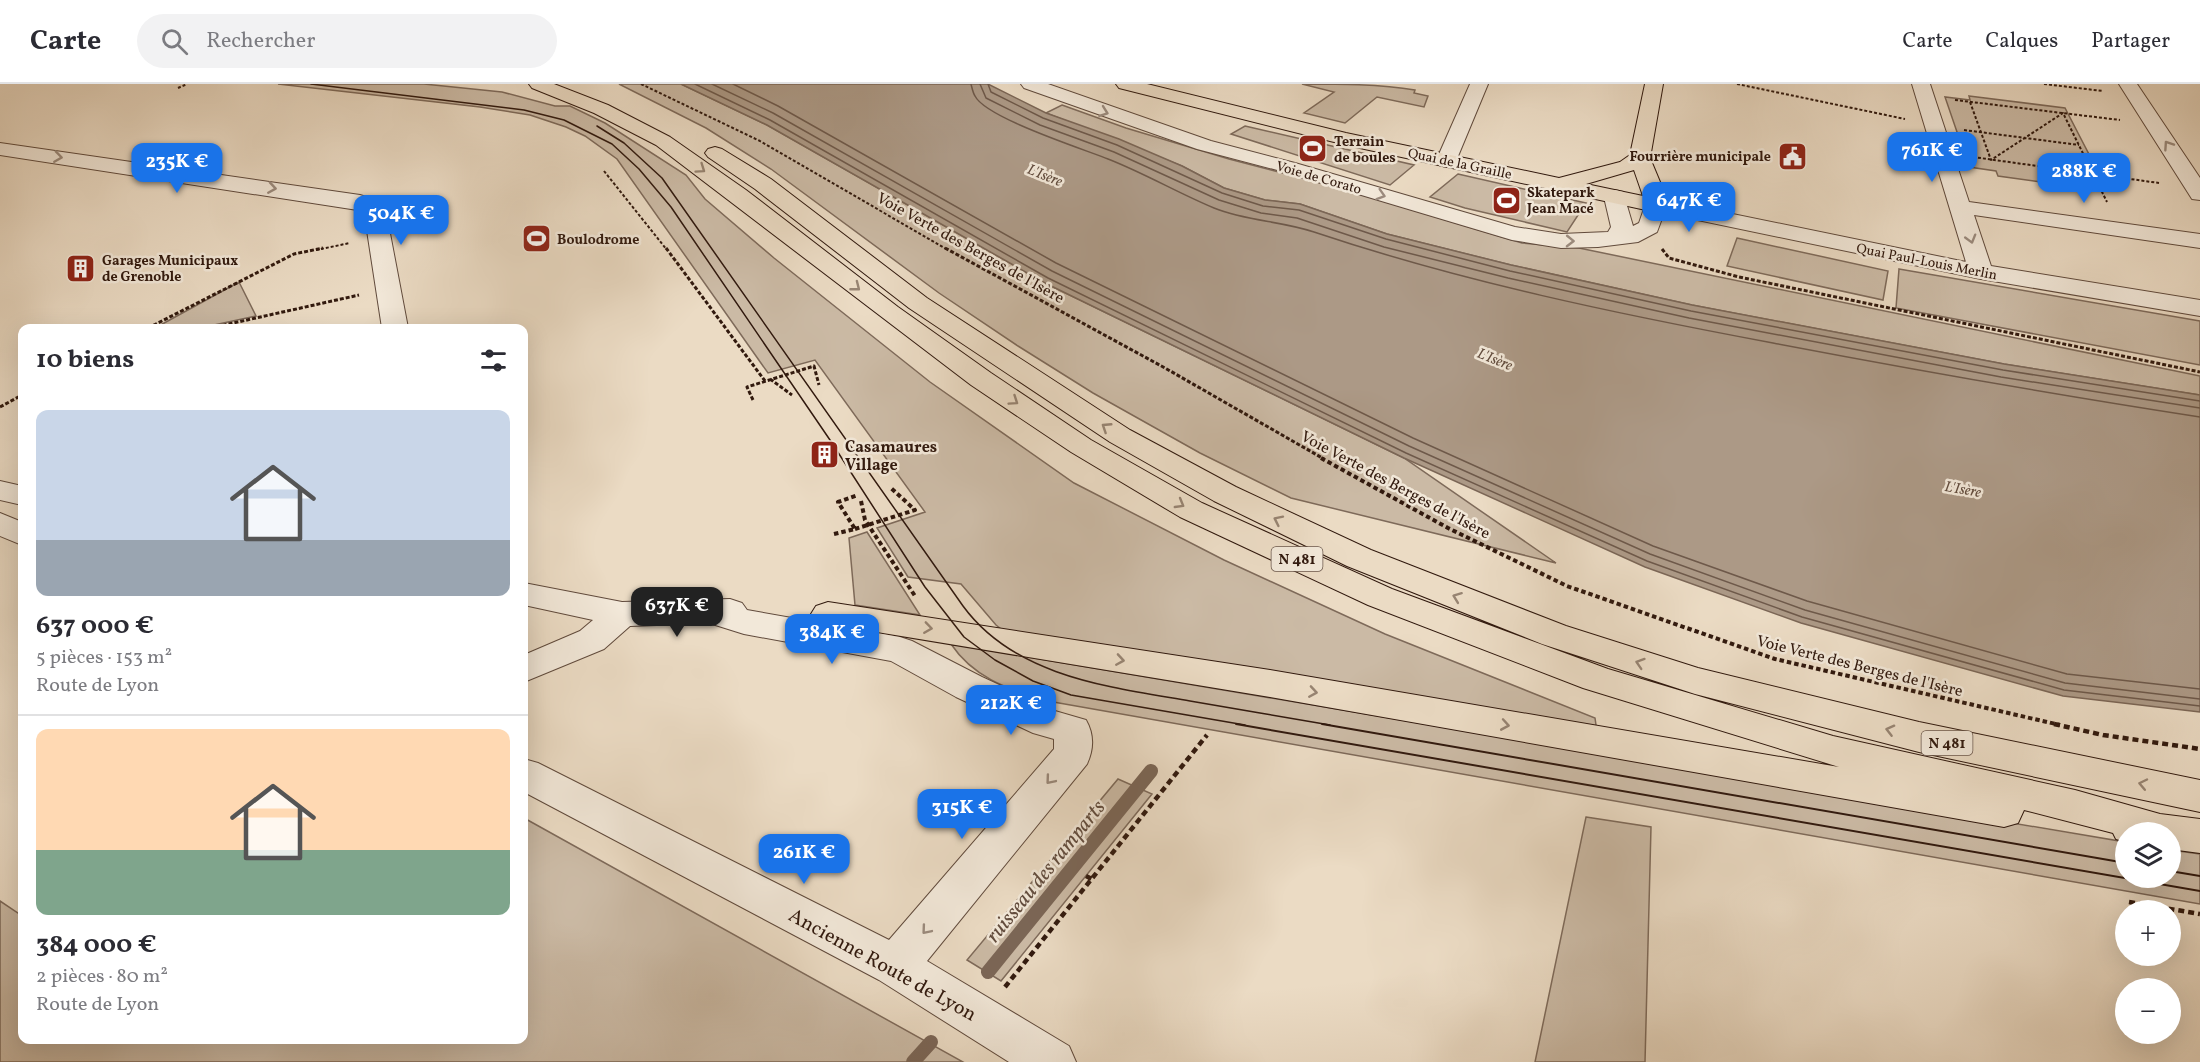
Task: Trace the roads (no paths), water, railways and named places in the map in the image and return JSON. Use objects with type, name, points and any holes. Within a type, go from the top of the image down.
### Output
[{"type":"main road","name":"N 481","points":[[538,84],[601,109],[663,141],[738,195],[981,380],[1081,446],[1191,510],[1223,525],[1380,597],[1596,679],[1833,751],[2076,806],[2131,822]]},
{"type":"main road","name":"N 481","points":[[581,84],[685,133],[764,184],[918,303],[1120,436],[1225,494],[1359,558],[1554,635],[1695,681],[1919,737],[2200,796]]},
{"type":"main road","name":"Quai de la Graille","points":[[1125,84],[1346,139],[1655,206]]},
{"type":"main road","points":[[1615,197],[1633,162],[1654,84]]},
{"type":"main road","points":[[1559,184],[1633,162]]},
{"type":"main road","points":[[1633,162],[1654,194],[1655,206]]},
{"type":"main road","points":[[828,615],[937,629],[2084,824],[2115,826]]},
{"type":"main road","name":"N 481","points":[[2181,833],[2200,836]]},
{"type":"street","name":"Voie de Corato","points":[[1030,84],[1204,145],[1288,167],[1512,233],[1561,241],[1615,239],[1630,237],[1644,231],[1732,222]]},
{"type":"street","points":[[1446,161],[1479,84]]},
{"type":"street","points":[[1921,84],[1981,272]]},
{"type":"street","points":[[2120,88],[2200,194]]},
{"type":"street","points":[[0,149],[360,202],[374,207],[386,289],[394,324]]},
{"type":"street","points":[[1615,197],[1622,228],[1615,239]]},
{"type":"street","points":[[1644,231],[1652,220],[1655,206]]},
{"type":"street","name":"Quai Paul-Louis Merlin","points":[[1655,206],[1981,272],[2200,308]]},
{"type":"street","points":[[1962,207],[2200,241]]},
{"type":"street","points":[[0,490],[18,495]]},
{"type":"street","points":[[0,523],[18,534]]},
{"type":"street","points":[[528,595],[622,614],[798,611],[828,615]]},
{"type":"street","points":[[708,611],[744,622],[900,650],[969,687],[1046,723],[1073,730],[1073,753],[896,966]]},
{"type":"street","points":[[528,667],[592,640],[622,614]]},
{"type":"street","name":"Ancienne Route de Lyon","points":[[528,776],[896,966],[1050,1061]]},
{"type":"water","name":"L'Isère","points":[[681,84],[988,84],[1046,113],[1119,139],[1182,166],[1224,188],[1265,200],[1300,204],[1387,234],[1511,265],[1692,305],[2004,364],[2200,395],[2200,712],[2063,696],[1801,623],[1645,567],[1404,458],[1045,283],[767,125]]},
{"type":"waterway","name":"ruisseau des ramparts","points":[[988,972],[1151,771]]},
{"type":"waterway","points":[[913,1062],[931,1042]]},
{"type":"tram line","points":[[311,84],[524,110],[564,120],[612,144],[639,169],[671,207],[830,440],[925,587],[964,637],[995,660],[1033,681],[1071,695],[1245,725]]},
{"type":"tram line","points":[[597,126],[624,143],[662,178],[963,606],[984,630],[1009,649],[1036,664],[1096,684],[1330,725]]},
{"type":"tram line","points":[[1236,724],[2200,891]]},
{"type":"tram line","points":[[1322,724],[2115,861]]},
{"type":"tram line","points":[[2181,873],[2200,876]]},
{"type":"place","name":"Terrain de boules","points":[[1313,149]]},
{"type":"place","name":"Fourrière municipale","points":[[1792,156]]},
{"type":"place","name":"Skatepark Jean Macé","points":[[1506,200]]},
{"type":"place","name":"Boulodrome","points":[[536,239]]},
{"type":"place","name":"Garages Municipaux de Grenoble","points":[[81,268]]},
{"type":"place","name":"Casamaures Village","points":[[824,455]]}]
